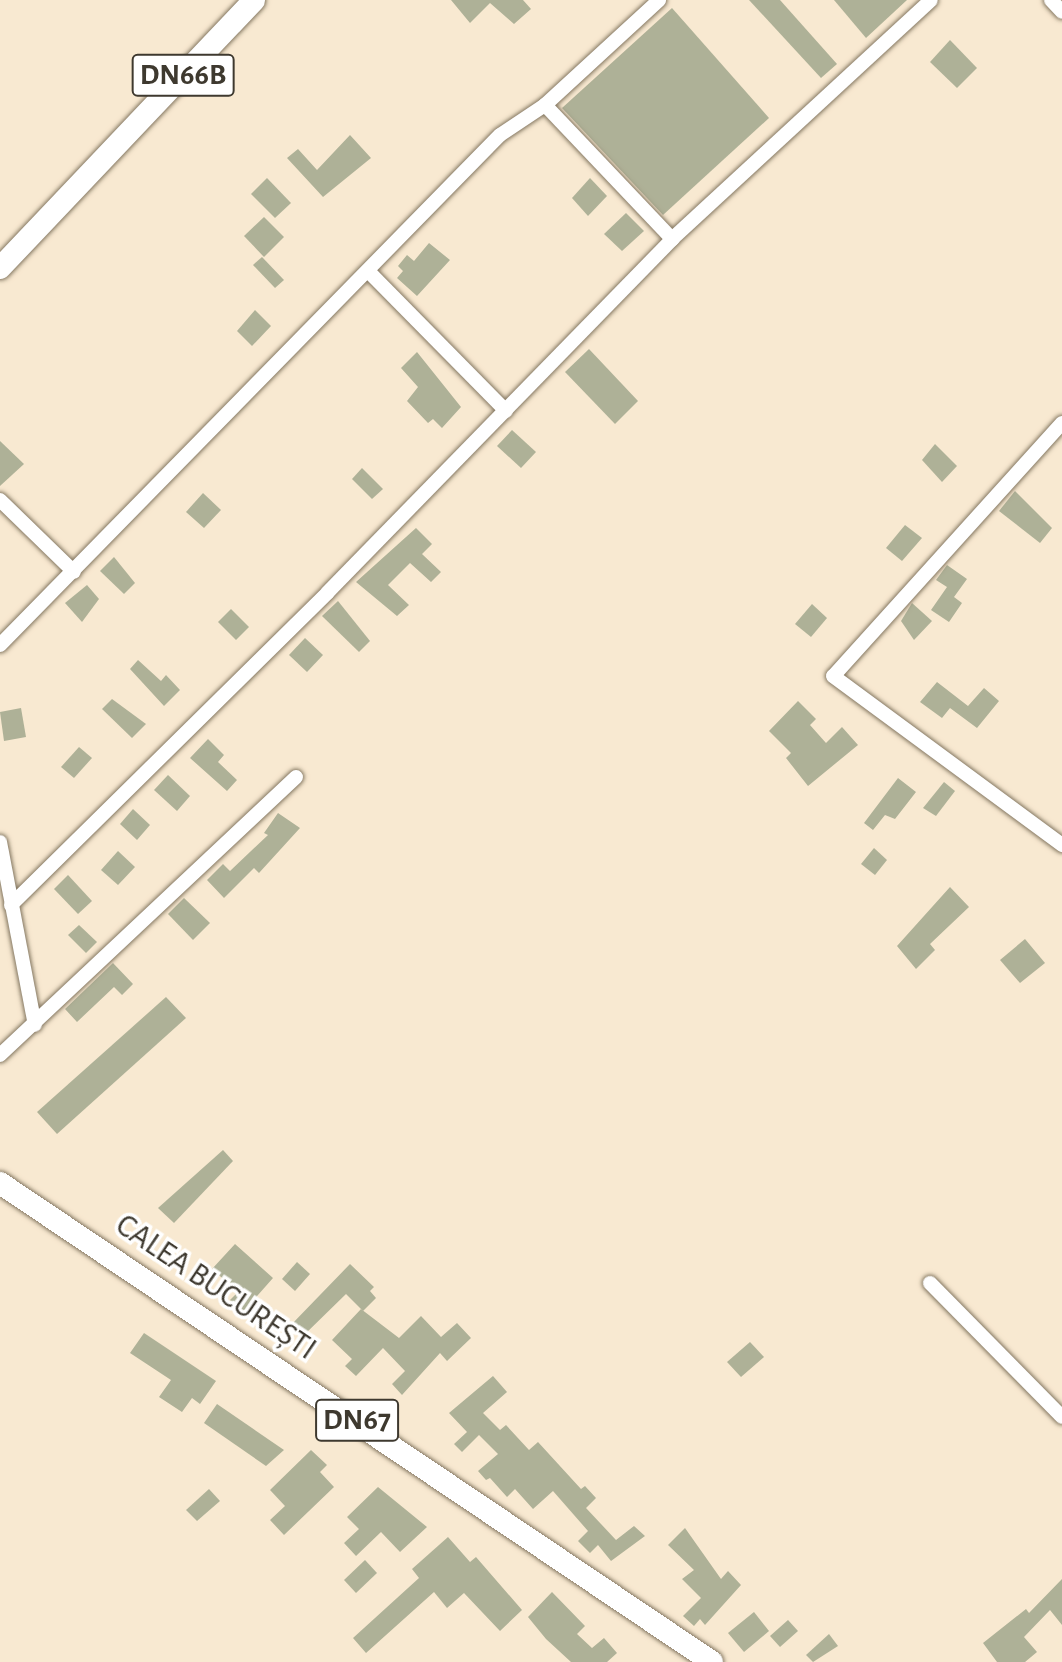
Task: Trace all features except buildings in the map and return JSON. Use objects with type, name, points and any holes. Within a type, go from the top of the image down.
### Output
[{"type":"main road","name":"DN66B","points":[[0,268],[254,0]]},
{"type":"main road","points":[[0,257],[24,241]]},
{"type":"main road","points":[[0,279],[24,241]]},
{"type":"main road","name":"CALEA BUCUREȘTI","points":[[0,1183],[712,1662]]},
{"type":"street","points":[[0,645],[500,135],[545,105],[659,0]]},
{"type":"street","points":[[11,905],[506,411],[672,239],[931,0]]},
{"type":"street","points":[[1051,0],[1062,12]]},
{"type":"street","points":[[545,105],[672,239]]},
{"type":"street","points":[[369,272],[506,411]]},
{"type":"street","points":[[1062,423],[833,676],[1062,845]]},
{"type":"street","points":[[0,500],[74,572]]},
{"type":"street","points":[[0,1055],[296,777]]},
{"type":"street","points":[[0,842],[35,1025]]},
{"type":"street","points":[[930,1283],[1062,1417]]}]
